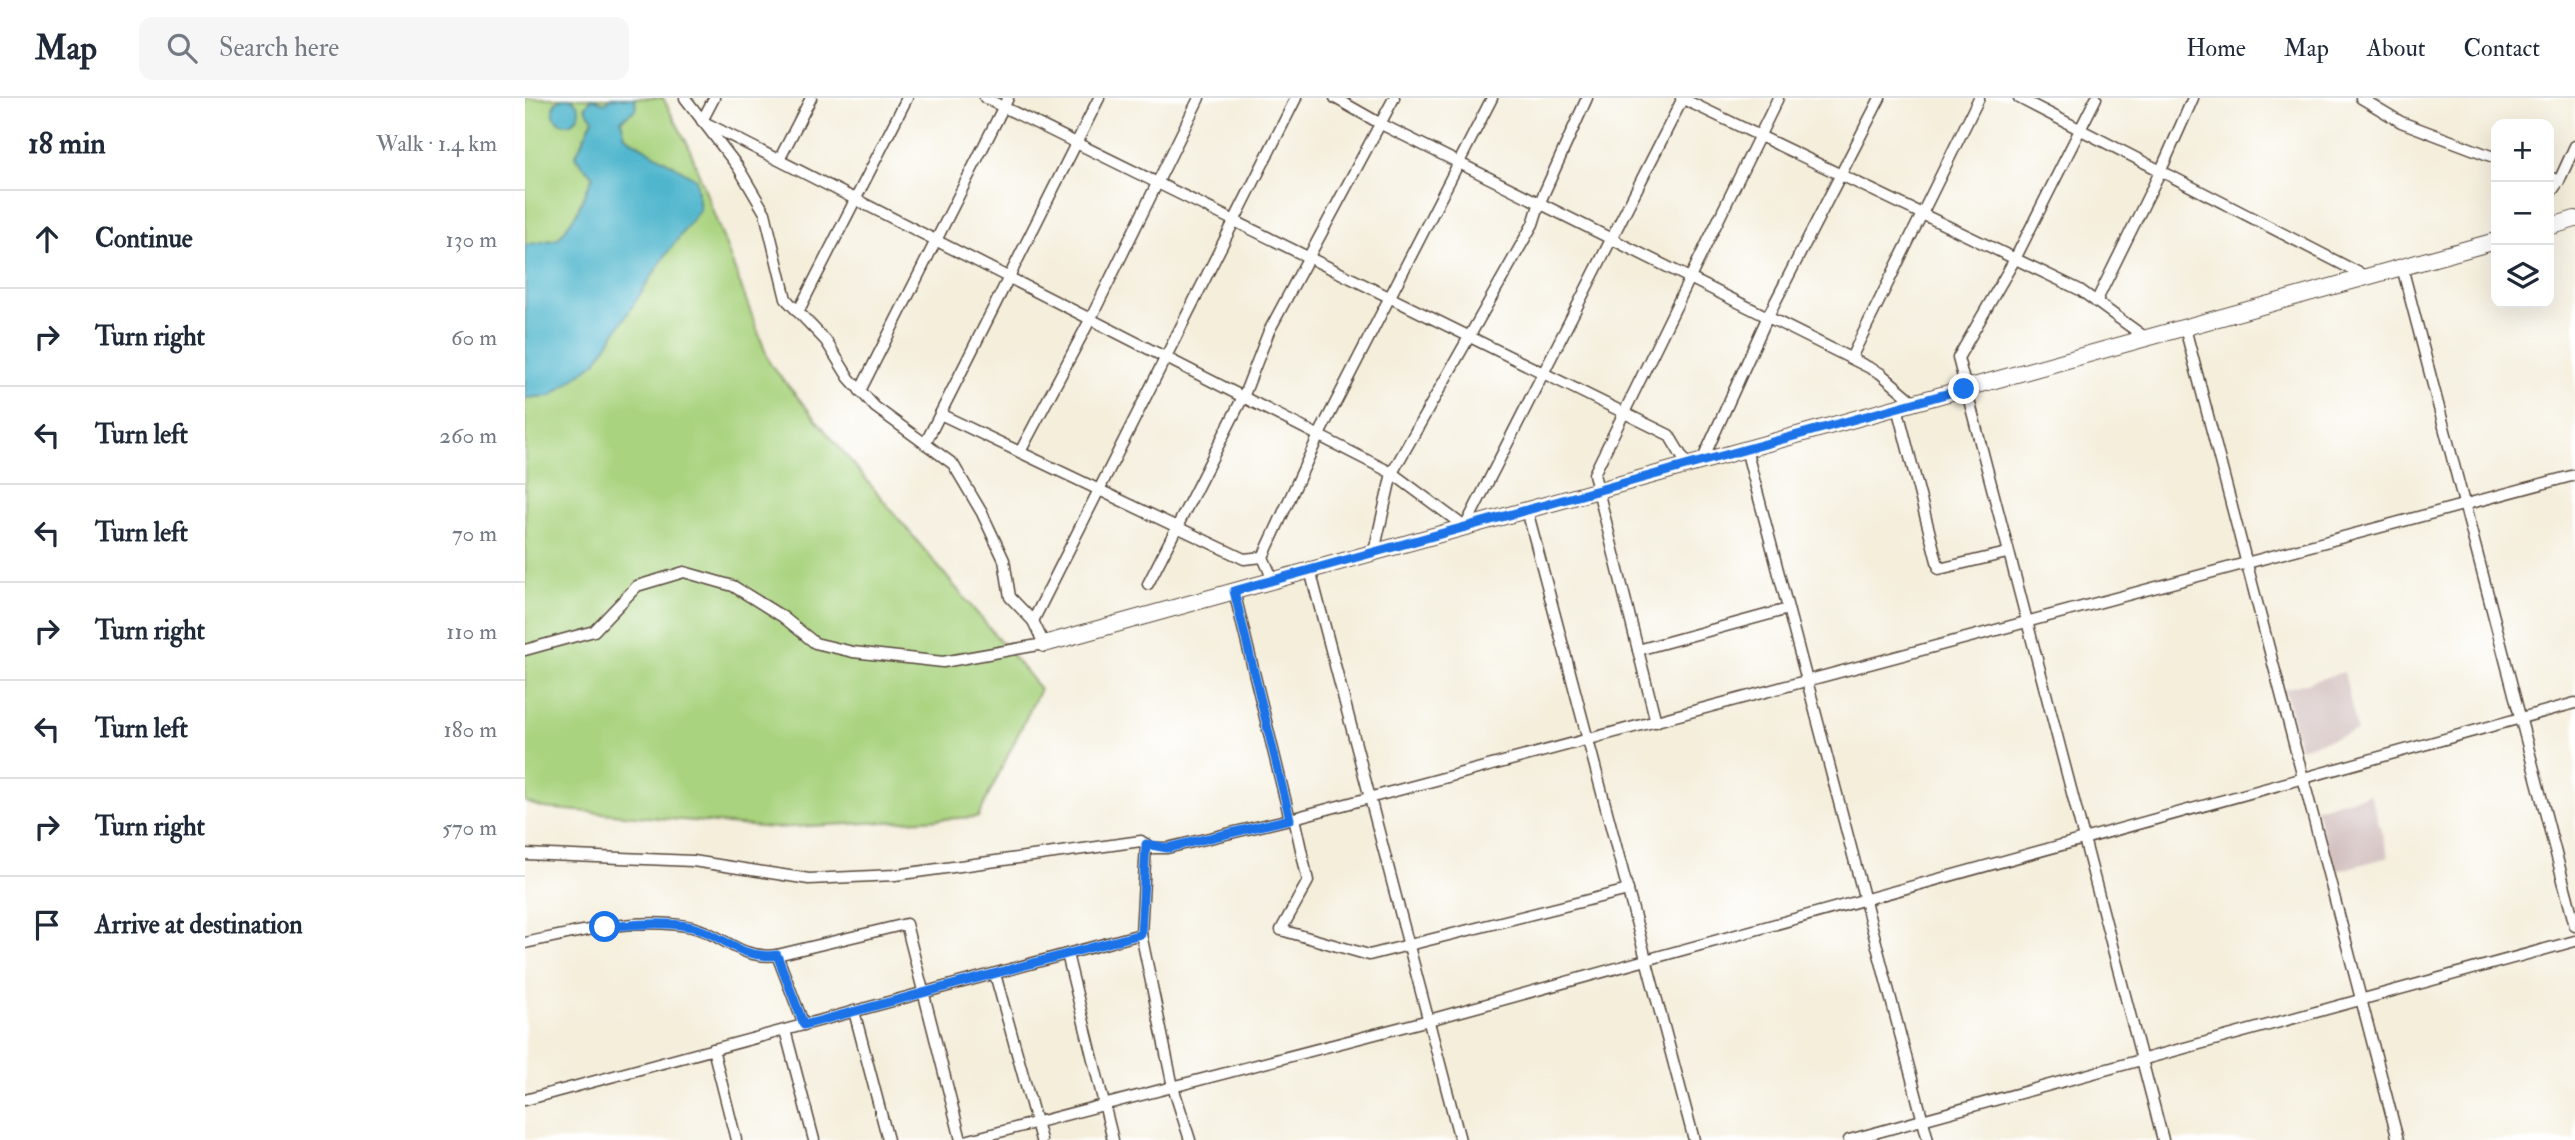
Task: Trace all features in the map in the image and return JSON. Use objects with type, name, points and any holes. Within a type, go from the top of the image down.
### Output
[{"type":"street","points":[[685,98],[738,167],[765,213],[786,299],[826,341],[860,391],[875,407],[953,464],[982,513],[1004,560],[1010,597],[1033,621],[1044,644]]},
{"type":"street","points":[[702,121],[714,98]]},
{"type":"street","points":[[779,160],[811,98]]},
{"type":"street","points":[[798,312],[907,98]]},
{"type":"street","points":[[985,98],[1006,102],[1077,143],[1669,435],[1695,463]]},
{"type":"street","points":[[925,444],[1099,98]]},
{"type":"street","points":[[1020,452],[1091,318],[1199,98]]},
{"type":"street","points":[[1033,621],[1097,489],[1296,98]]},
{"type":"street","points":[[1335,98],[1381,124],[1880,373],[1914,402]]},
{"type":"street","points":[[1148,584],[1244,395],[1269,331],[1394,98]]},
{"type":"street","points":[[1273,580],[1263,556],[1319,435],[1392,298],[1492,98]]},
{"type":"street","points":[[1374,552],[1392,473],[1471,338],[1533,224],[1540,202],[1587,98]]},
{"type":"street","points":[[1465,527],[1682,98],[2080,290],[2146,338]]},
{"type":"street","points":[[1656,722],[1594,474],[1779,98]]},
{"type":"street","points":[[1695,463],[1880,98]]},
{"type":"street","points":[[1851,358],[1924,215],[1979,98]]},
{"type":"street","points":[[2019,98],[2367,277]]},
{"type":"street","points":[[2096,98],[2015,260],[1958,358],[2163,1140]]},
{"type":"street","points":[[2095,302],[2161,170],[2193,98]]},
{"type":"street","points":[[2361,98],[2401,122],[2491,156]]},
{"type":"street","points":[[860,391],[1006,102]]},
{"type":"street","points":[[702,121],[1244,395],[1392,473],[1465,527]]},
{"type":"street","points":[[2554,179],[2575,146]]},
{"type":"street","points":[[2554,225],[2575,219]]},
{"type":"street","points":[[2460,251],[2491,234]]},
{"type":"street","points":[[525,650],[594,631],[637,586],[684,572],[733,586],[783,617],[815,643],[853,652],[943,662],[1044,644],[2491,242]]},
{"type":"street","points":[[2402,267],[2575,926]]},
{"type":"street","points":[[2185,328],[2398,1140]]},
{"type":"street","points":[[1897,407],[1939,569],[2007,553]]},
{"type":"street","points":[[940,414],[1244,559],[1263,556]]},
{"type":"street","points":[[1746,449],[1928,1140]]},
{"type":"street","points":[[525,854],[693,861],[809,878],[895,875],[1141,841],[1167,848],[1370,798],[2575,475]]},
{"type":"street","points":[[1527,510],[1694,1140]]},
{"type":"street","points":[[1310,570],[1460,1140]]},
{"type":"street","points":[[1234,591],[1308,881],[1281,930],[1369,955],[1628,890]]},
{"type":"street","points":[[1638,650],[1788,609]]},
{"type":"street","points":[[969,1140],[1429,1020],[2575,703]]},
{"type":"street","points":[[1146,844],[1141,934],[1173,1087],[1190,1140]]},
{"type":"street","points":[[525,943],[605,927],[669,923],[695,928],[757,958],[906,924],[961,1140]]},
{"type":"street","points":[[525,1100],[1141,934]]},
{"type":"street","points":[[1849,1140],[2575,941]]},
{"type":"street","points":[[1067,954],[1113,1140]]},
{"type":"street","points":[[777,955],[804,1025]]},
{"type":"street","points":[[995,974],[1041,1140]]},
{"type":"street","points":[[854,1012],[888,1140]]},
{"type":"street","points":[[786,1030],[814,1140]]},
{"type":"street","points":[[713,1049],[736,1140]]},
{"type":"shaded area","points":[[2344,672],[2357,731],[2300,748],[2285,689]]},
{"type":"shaded area","points":[[2370,794],[2389,857],[2333,872],[2316,808]]},
{"type":"green space","points":[[525,98],[663,98],[689,147],[770,364],[1040,689],[978,817],[773,828],[544,808],[525,802]]},
{"type":"water","points":[[566,98],[576,101],[579,111],[576,121],[566,124],[556,121],[553,111],[556,101]]},
{"type":"water","points":[[592,98],[605,103],[611,98],[635,98],[636,109],[621,120],[625,136],[696,179],[700,209],[663,259],[596,362],[551,396],[525,398],[525,245],[558,239],[576,214],[593,176],[575,157],[593,119],[585,108]]},
{"type":"route","points":[[605,927],[669,923],[695,928],[757,958],[777,955],[804,1025],[1141,934],[1146,844],[1151,848],[1167,848],[1290,819],[1234,591],[1964,389]]}]
